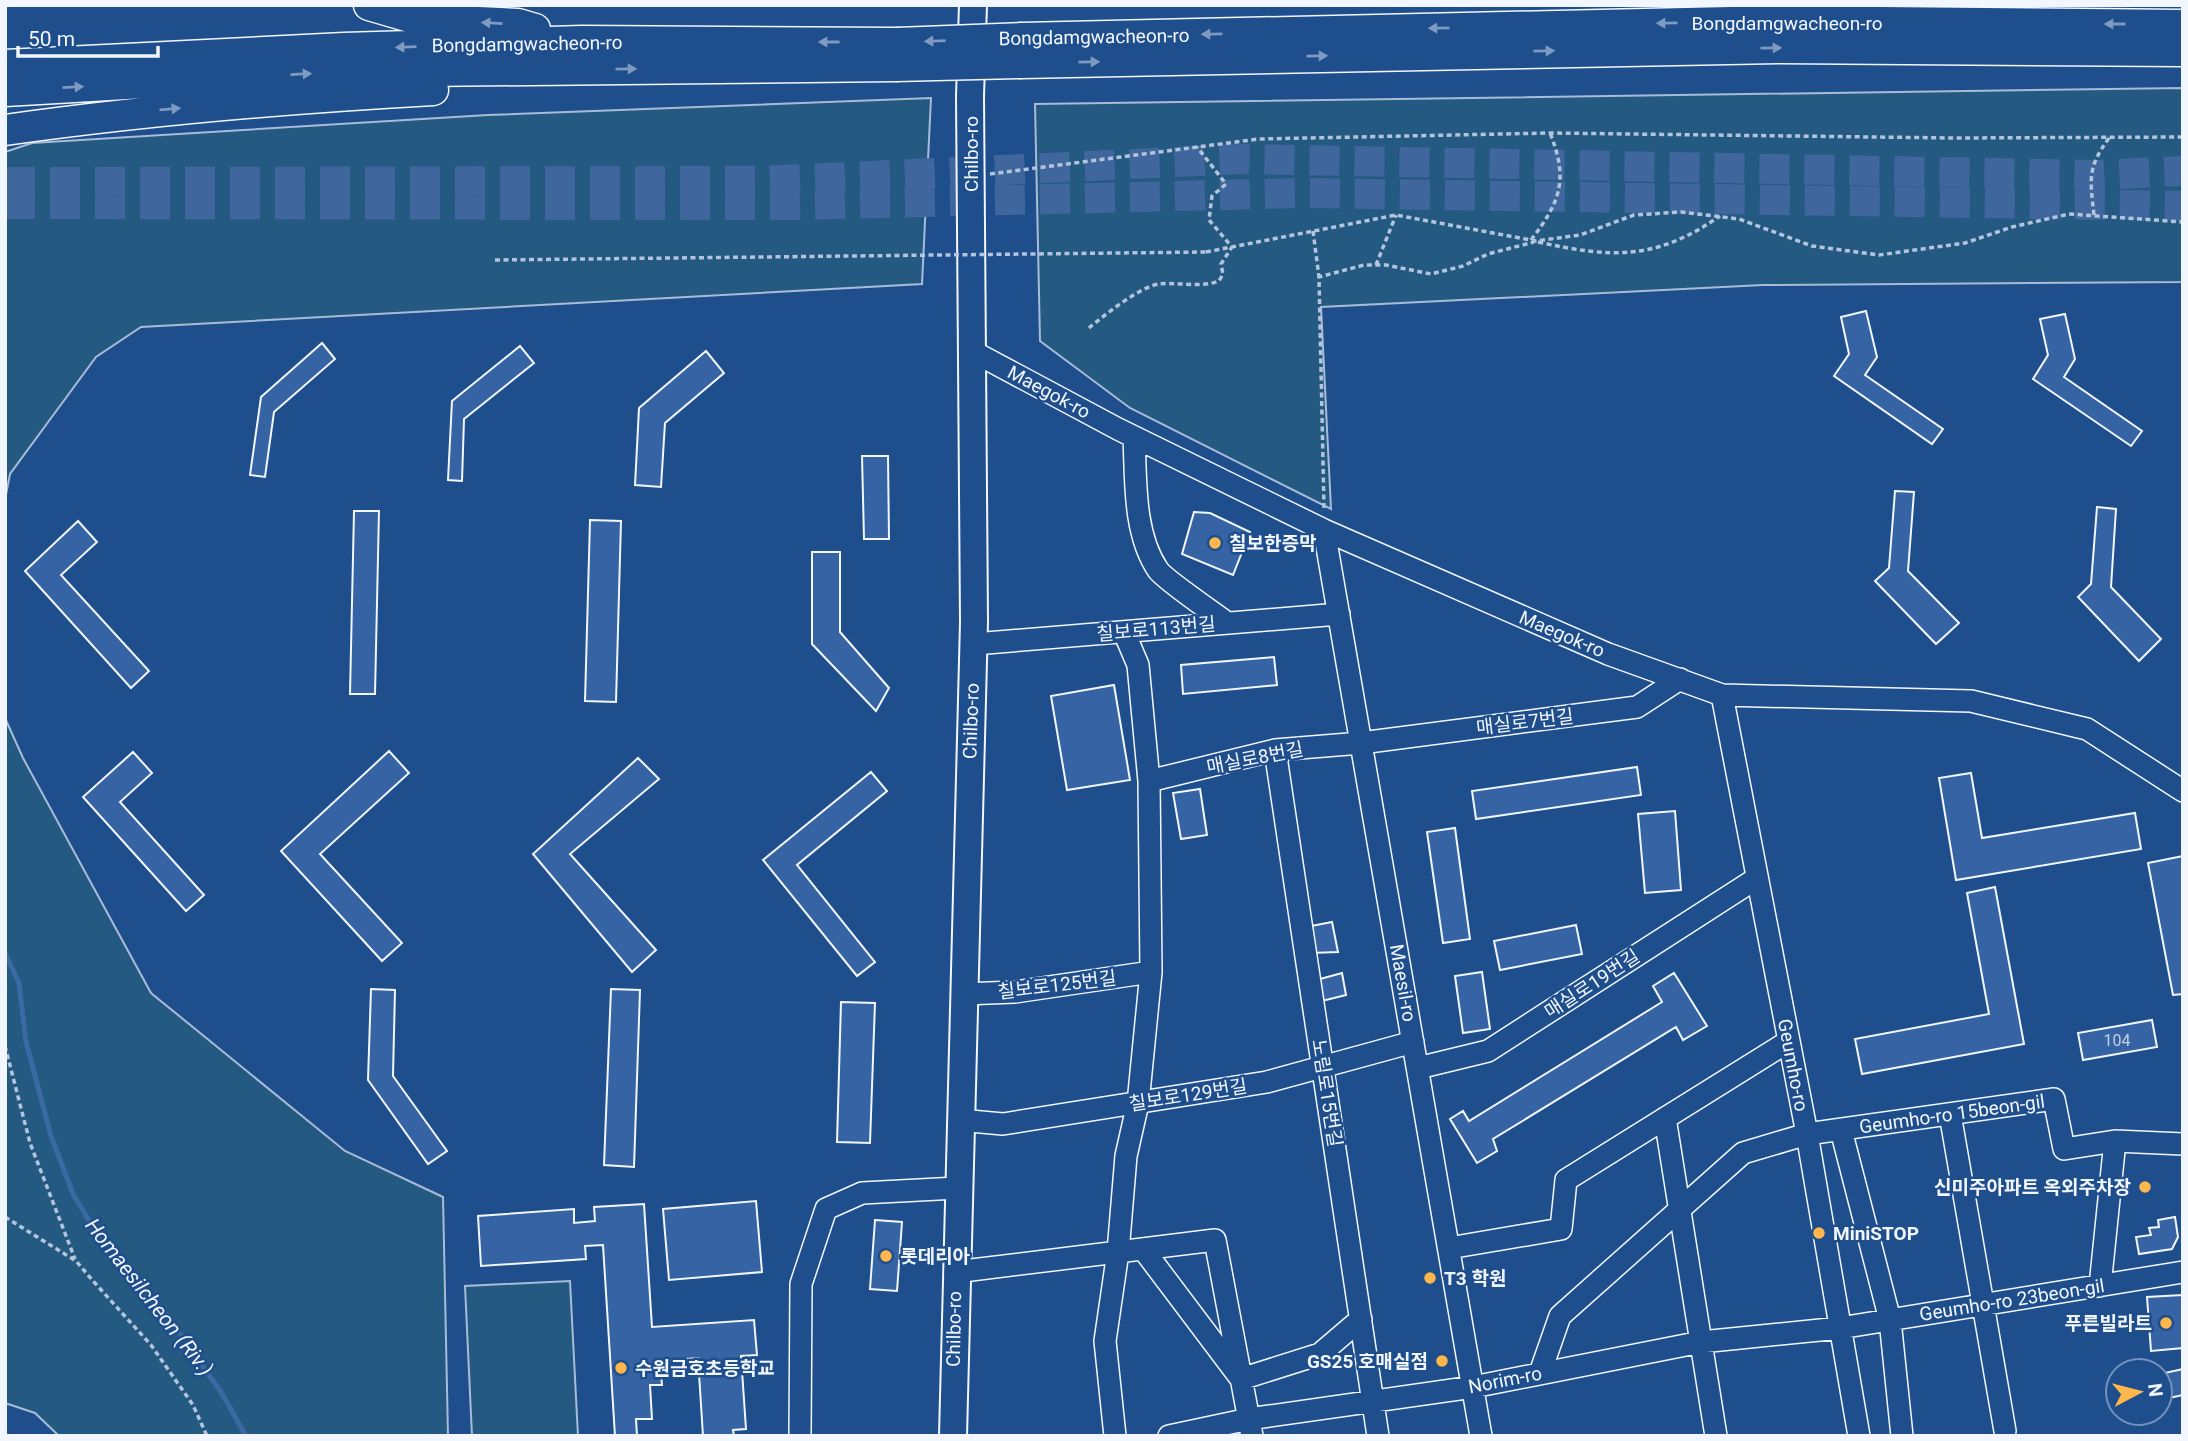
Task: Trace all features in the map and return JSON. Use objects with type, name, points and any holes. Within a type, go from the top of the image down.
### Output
[{"type":"highway","points":[[369,5],[416,19],[518,24],[581,55]]},
{"type":"highway","name":"Bongdamgwacheon-ro","points":[[5,65],[344,48],[581,55],[1021,51],[1774,21],[2183,25]]},
{"type":"highway","name":"Bongdamgwacheon-ro","points":[[1021,51],[1778,48],[2183,51]]},
{"type":"highway","points":[[5,130],[113,115],[313,96],[495,86],[581,55]]},
{"type":"highway","name":"Bongdamgwacheon-ro","points":[[5,91],[581,55]]},
{"type":"main road","name":"Chilbo-ro","points":[[953,1436],[957,1188],[974,644],[971,177],[973,5]]},
{"type":"street","name":"Maegok-ro","points":[[972,351],[1134,437],[1324,530],[1608,654],[1722,695],[1971,701],[2087,729],[2183,791]]},
{"type":"street","points":[[1134,437],[1137,496],[1146,543],[1159,572],[1227,623]]},
{"type":"street","name":"Maesil-ro","points":[[1324,530],[1481,1436]]},
{"type":"street","name":"칠보로113번길","points":[[974,644],[1339,614]]},
{"type":"street","points":[[1115,1436],[1105,1341],[1118,1252],[1126,1156],[1138,1103],[1151,972],[1149,781],[1138,665],[1124,632]]},
{"type":"street","name":"매실로7번길","points":[[1361,743],[1637,707],[1680,679]]},
{"type":"street","name":"Geumho-ro","points":[[1722,695],[1807,1134],[1859,1436]]},
{"type":"street","name":"매실로8번길","points":[[1149,781],[1275,750],[1361,743]]},
{"type":"street","name":"노림로15번길","points":[[1275,750],[1378,1436]]},
{"type":"street","name":"매실로19번길","points":[[1418,1068],[1488,1051],[1757,878]]},
{"type":"street","name":"칠보로125번길","points":[[963,994],[1015,992],[1151,972]]},
{"type":"street","points":[[1449,1248],[1561,1229],[1566,1180],[1789,1041]]},
{"type":"street","name":"칠보로129번길","points":[[960,1120],[1003,1124],[1267,1083],[1413,1042]]},
{"type":"street","name":"Geumho-ro 15beon-gil","points":[[1540,1373],[1560,1316],[1743,1153],[1807,1134],[2054,1099],[2064,1149],[2115,1141],[2182,1149]]},
{"type":"street","points":[[1950,1114],[1981,1305],[2005,1431]]},
{"type":"street","points":[[1665,1118],[1716,1436]]},
{"type":"street","points":[[1841,1129],[1890,1320],[1902,1436]]},
{"type":"street","points":[[2101,1286],[2115,1141]]},
{"type":"street","points":[[800,1436],[801,1283],[826,1209],[862,1193],[957,1188]]},
{"type":"street","points":[[955,1272],[1214,1240],[1250,1427]]},
{"type":"street","points":[[1143,1249],[1241,1379]]},
{"type":"street","name":"Geumho-ro 23beon-gil","points":[[1840,1328],[2183,1272]]},
{"type":"street","points":[[1241,1379],[1320,1354],[1361,1319]]},
{"type":"street","name":"Norim-ro","points":[[1169,1436],[1250,1427],[1373,1401],[1473,1387],[1701,1342],[1840,1328]]},
{"type":"path","points":[[971,177],[1259,139],[1550,133],[2183,137]]},
{"type":"path","points":[[1534,241],[1552,214],[1558,194],[1561,164],[1550,133]]},
{"type":"path","points":[[2094,215],[2089,188],[2091,174],[2095,158],[2109,138]]},
{"type":"path","points":[[1196,147],[1226,184],[1212,196],[1209,220],[1232,247]]},
{"type":"path","points":[[1318,277],[1376,265],[1430,274],[1463,266],[1489,254],[1534,241],[1580,234],[1634,215],[1681,212],[1739,219],[1812,246],[1879,255],[1965,243],[2012,227],[2068,214],[2183,222]]},
{"type":"path","points":[[1376,265],[1396,215]]},
{"type":"path","points":[[495,260],[1206,252],[1396,215],[1596,254],[1626,253],[1656,249],[1680,240],[1720,216]]},
{"type":"path","points":[[1313,231],[1318,277],[1324,530]]},
{"type":"path","points":[[1089,328],[1106,313],[1154,284],[1207,286],[1219,281],[1223,274],[1221,264],[1232,247]]},
{"type":"path","points":[[5,1046],[30,1143],[76,1261]]},
{"type":"path","points":[[5,1217],[76,1261],[151,1345],[193,1405],[207,1436]]},
{"type":"shaded area","points":[[2183,88],[2183,282],[1763,285],[1321,307],[1331,509],[1130,408],[1040,341],[1035,104]]},
{"type":"shaded area","points":[[931,98],[922,284],[141,327],[96,357],[10,474],[5,500],[5,152],[32,143],[488,115]]},
{"type":"shaded area","points":[[5,718],[23,758],[151,993],[345,1151],[443,1197],[448,1436],[59,1436],[35,1413],[5,1403]]},
{"type":"shaded area","points":[[570,1281],[578,1436],[472,1436],[465,1286]]},
{"type":"building","points":[[1866,311],[1877,357],[1865,375],[1943,429],[1932,444],[1834,376],[1849,354],[1841,317]]},
{"type":"building","points":[[2065,314],[2075,359],[2064,377],[2142,431],[2131,446],[2033,379],[2048,355],[2040,319]]},
{"type":"building","points":[[322,343],[335,359],[274,412],[265,477],[250,475],[261,397]]},
{"type":"building","points":[[520,346],[534,363],[464,419],[462,481],[448,480],[452,401]]},
{"type":"building","points":[[706,351],[724,373],[665,423],[661,487],[635,485],[639,408]]},
{"type":"building","points":[[862,456],[888,456],[889,539],[864,539]]},
{"type":"building","points":[[1895,491],[1914,492],[1908,571],[1959,623],[1936,644],[1875,581],[1889,568]]},
{"type":"building","points":[[2097,507],[2116,509],[2111,587],[2161,639],[2139,661],[2078,597],[2091,584]]},
{"type":"building","points":[[354,511],[379,511],[375,694],[350,694]]},
{"type":"building","name":"칠보한증막","points":[[1194,512],[1210,513],[1250,532],[1233,575],[1182,554]]},
{"type":"building","points":[[590,520],[621,521],[616,702],[585,701]]},
{"type":"building","points":[[78,521],[97,542],[61,575],[149,671],[131,688],[25,571]]},
{"type":"building","points":[[812,552],[840,552],[840,632],[889,688],[876,711],[812,644]]},
{"type":"building","points":[[1274,657],[1277,685],[1183,694],[1181,665]]},
{"type":"building","points":[[1114,685],[1130,780],[1067,790],[1051,696]]},
{"type":"building","points":[[389,751],[409,773],[320,854],[402,943],[382,961],[281,851]]},
{"type":"building","points":[[133,752],[152,773],[120,802],[204,895],[186,911],[83,797]]},
{"type":"building","points":[[638,758],[659,779],[570,854],[656,950],[632,972],[533,854]]},
{"type":"building","points":[[1637,767],[1641,795],[1476,819],[1472,791]]},
{"type":"building","points":[[871,772],[887,791],[797,865],[875,962],[857,976],[763,860]]},
{"type":"building","points":[[1971,773],[1982,838],[2135,813],[2141,849],[1956,880],[1939,778]]},
{"type":"building","points":[[1200,789],[1207,835],[1181,839],[1173,793]]},
{"type":"building","points":[[1675,811],[1681,890],[1645,893],[1638,814]]},
{"type":"building","points":[[1455,828],[1470,939],[1443,943],[1427,832]]},
{"type":"building","points":[[2183,856],[2183,994],[2173,995],[2148,863]]},
{"type":"building","points":[[1995,887],[2024,1044],[1862,1074],[1855,1039],[1989,1014],[1967,893]]},
{"type":"building","points":[[1332,922],[1338,952],[1311,953],[1306,927]]},
{"type":"building","points":[[1576,925],[1582,954],[1500,970],[1494,941]]},
{"type":"building","points":[[1482,972],[1490,1029],[1463,1033],[1455,976]]},
{"type":"building","points":[[1342,973],[1346,995],[1322,1001],[1320,979]]},
{"type":"building","points":[[1674,973],[1707,1026],[1683,1040],[1676,1027],[1493,1139],[1497,1151],[1477,1163],[1450,1119],[1463,1111],[1469,1121],[1662,1002],[1653,986]]},
{"type":"building","points":[[371,989],[395,990],[393,1076],[447,1151],[428,1164],[368,1080]]},
{"type":"building","points":[[611,989],[640,990],[634,1167],[604,1165]]},
{"type":"building","points":[[841,1002],[875,1003],[870,1143],[837,1142]]},
{"type":"building","points":[[2152,1020],[2157,1047],[2083,1060],[2078,1033]]},
{"type":"building","points":[[756,1201],[762,1272],[669,1280],[663,1209]]},
{"type":"building","points":[[644,1204],[652,1327],[754,1320],[757,1355],[741,1356],[746,1429],[733,1430],[734,1436],[703,1436],[698,1358],[660,1361],[662,1385],[650,1385],[652,1419],[636,1419],[637,1436],[615,1436],[603,1245],[585,1246],[586,1259],[481,1266],[478,1216],[574,1209],[574,1223],[595,1221],[594,1207]]},
{"type":"building","points":[[2175,1217],[2178,1237],[2172,1249],[2139,1254],[2136,1237],[2151,1235],[2149,1228],[2159,1227],[2158,1220]]},
{"type":"building","name":"롯데리아","points":[[875,1220],[902,1222],[897,1291],[870,1289]]},
{"type":"building","name":"푸른빌라트","points":[[2182,1295],[2183,1348],[2151,1351],[2147,1297]]},
{"type":"building","points":[[2183,1369],[2183,1395],[2174,1397],[2174,1371]]},
{"type":"waterway","name":"Homaesilcheon (Riv.)","points":[[5,953],[19,983],[26,1042],[51,1136],[73,1194],[102,1242],[166,1314],[221,1392],[246,1436]]},
{"type":"tunnel","points":[[5,182],[761,181],[1242,159],[2099,175],[2183,171]]},
{"type":"tunnel","points":[[5,204],[796,205],[1305,193],[2183,206]]},
{"type":"place","name":"칠보한증막","points":[[1215,543]]},
{"type":"place","name":"신미주아파트 옥외주차장","points":[[2145,1187]]},
{"type":"place","name":"MiniSTOP","points":[[1819,1233]]},
{"type":"place","name":"롯데리아","points":[[886,1256]]},
{"type":"place","name":"T3 학원","points":[[1430,1278]]},
{"type":"place","name":"푸른빌라트","points":[[2166,1323]]},
{"type":"place","name":"GS25 호매실점","points":[[1442,1361]]},
{"type":"place","name":"수원금호초등학교","points":[[621,1368]]}]
